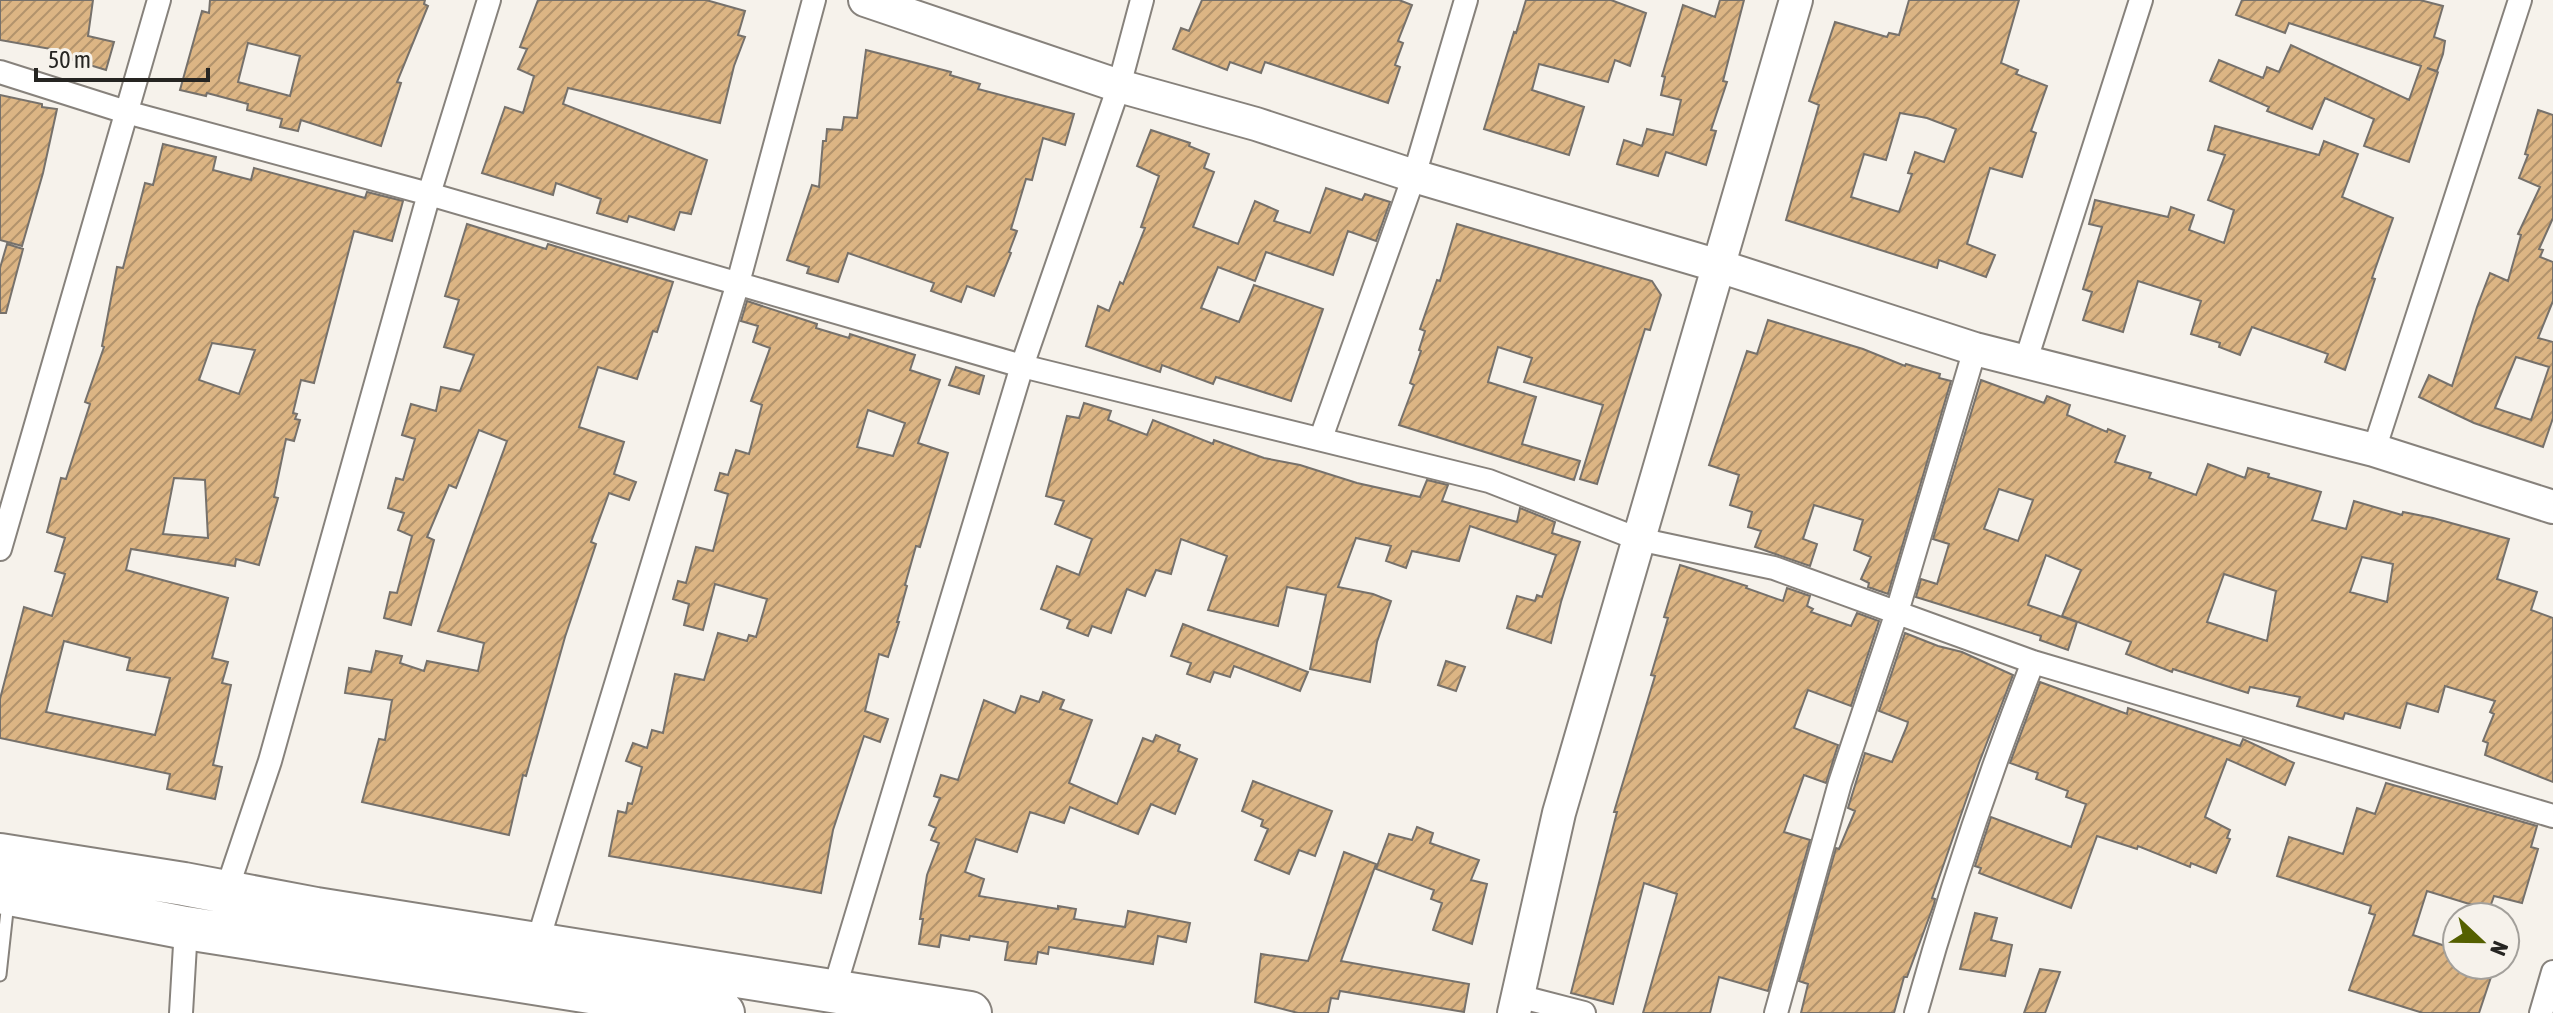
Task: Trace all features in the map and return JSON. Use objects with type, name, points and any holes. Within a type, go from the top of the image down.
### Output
[{"type":"highway","points":[[3,880],[226,892],[970,1013]]},
{"type":"highway","points":[[3,880],[186,928],[624,1006],[723,1013]]},
{"type":"main road","points":[[865,0],[1119,86],[1256,124],[1414,176],[1719,266],[1975,349],[2374,450],[2553,507]]},
{"type":"main road","points":[[1516,1005],[1559,813],[1796,0]]},
{"type":"street","points":[[0,549],[159,0]]},
{"type":"street","points":[[226,892],[270,761],[429,194],[489,0]]},
{"type":"street","points":[[537,944],[738,283],[814,0]]},
{"type":"street","points":[[834,990],[1022,366],[1119,86],[1142,0]]},
{"type":"street","points":[[1321,438],[1414,176],[1466,0]]},
{"type":"street","points":[[2026,360],[2141,0]]},
{"type":"street","points":[[2374,450],[2520,0]]},
{"type":"street","points":[[0,72],[126,112],[429,194],[1022,366],[1489,481],[1638,539],[1774,568],[2033,662],[2553,816]]},
{"type":"street","points":[[1776,1013],[1840,783],[1897,612],[1975,349]]},
{"type":"street","points":[[1916,1013],[1939,931],[2004,734],[2033,662]]},
{"type":"street","points":[[181,1013],[186,928]]},
{"type":"street","points":[[2541,1013],[2553,972]]},
{"type":"street","points":[[1516,1005],[1584,1013]]},
{"type":"lane","points":[[0,975],[3,880]]},
{"type":"building","points":[[0,0],[93,0],[88,36],[114,42],[106,70],[50,53],[51,49],[0,40]]},
{"type":"building","points":[[210,0],[425,0],[424,4],[428,6],[397,82],[401,83],[381,146],[301,120],[298,131],[280,127],[282,119],[247,110],[248,104],[207,93],[206,96],[180,90],[202,11],[209,13]],"holes":[[[248,43],[300,56],[290,96],[238,82]]]},
{"type":"building","points":[[538,0],[706,0],[745,11],[738,35],[745,37],[734,66],[720,123],[568,88],[563,104],[707,160],[691,214],[680,212],[674,230],[629,216],[627,222],[597,213],[601,199],[556,183],[553,195],[482,173],[505,107],[523,113],[534,76],[518,69],[527,49],[520,47]]},
{"type":"building","points":[[1202,0],[1399,0],[1412,5],[1398,41],[1403,43],[1395,65],[1400,67],[1388,103],[1265,62],[1261,73],[1230,62],[1227,70],[1173,49],[1181,28],[1189,31]]},
{"type":"building","points":[[1526,0],[1611,0],[1646,13],[1630,66],[1615,60],[1608,82],[1539,64],[1532,90],[1584,107],[1569,155],[1484,129]]},
{"type":"building","points":[[1720,0],[1744,0],[1723,81],[1727,82],[1711,130],[1716,131],[1706,165],[1666,152],[1658,176],[1617,164],[1624,140],[1642,146],[1647,129],[1673,135],[1681,100],[1661,95],[1665,77],[1662,76],[1683,5],[1715,17]]},
{"type":"building","points":[[1909,0],[2019,0],[2001,63],[2018,70],[2016,74],[2047,86],[2031,131],[2036,133],[2022,177],[1990,168],[1967,244],[1995,255],[1986,277],[1939,260],[1937,268],[1786,220],[1819,105],[1809,101],[1835,22],[1887,37],[1889,33],[1899,35]],"holes":[[[1900,113],[1927,118],[1956,129],[1944,162],[1915,152],[1908,173],[1912,174],[1899,212],[1851,197],[1864,154],[1886,160]]]},
{"type":"building","points":[[2242,0],[2420,0],[2443,6],[2434,37],[2445,41],[2443,54],[2437,71],[2427,68],[2438,72],[2409,162],[2364,146],[2374,119],[2325,98],[2312,129],[2267,111],[2269,107],[2210,81],[2219,60],[2263,78],[2267,67],[2279,72],[2291,45],[2409,100],[2421,66],[2289,23],[2285,33],[2236,15]]},
{"type":"building","points":[[866,50],[951,72],[950,75],[980,84],[978,89],[1074,114],[1065,145],[1043,138],[1032,180],[1026,179],[1011,229],[1017,231],[1011,253],[994,296],[967,286],[961,302],[931,291],[934,283],[848,253],[838,282],[807,273],[809,267],[787,260],[812,185],[819,187],[827,129],[842,130],[844,117],[857,118]]},
{"type":"building","points":[[0,95],[57,109],[22,246],[0,240]]},
{"type":"building","points":[[2538,110],[2553,115],[2553,218],[2539,249],[2543,250],[2540,257],[2553,262],[2553,301],[2538,338],[2553,342],[2553,418],[2543,447],[2474,423],[2419,397],[2429,375],[2452,386],[2490,273],[2508,281],[2521,235],[2518,234],[2540,187],[2519,178],[2528,155],[2525,154]],"holes":[[[2516,357],[2549,367],[2531,420],[2495,408]]]},
{"type":"building","points":[[2215,126],[2319,155],[2324,141],[2358,154],[2342,197],[2393,218],[2345,370],[2325,362],[2328,354],[2252,327],[2240,355],[2219,347],[2220,343],[2191,334],[2201,301],[2138,281],[2123,332],[2083,320],[2092,292],[2083,289],[2102,227],[2089,224],[2095,200],[2168,217],[2171,207],[2194,215],[2189,230],[2224,243],[2234,210],[2208,200],[2225,155],[2208,150]]},
{"type":"building","points":[[1151,130],[1190,143],[1189,146],[1209,154],[1204,168],[1214,172],[1193,227],[1238,244],[1255,201],[1278,211],[1274,221],[1310,233],[1326,188],[1362,200],[1365,194],[1390,202],[1376,241],[1348,231],[1333,275],[1266,252],[1255,281],[1218,267],[1201,308],[1239,322],[1254,285],[1323,309],[1291,401],[1216,377],[1213,384],[1162,365],[1160,372],[1086,346],[1098,306],[1109,311],[1145,228],[1141,227],[1159,176],[1137,166]]},
{"type":"building","points":[[163,144],[216,157],[213,170],[251,180],[254,168],[365,198],[367,192],[403,201],[392,241],[354,231],[314,383],[301,380],[293,413],[297,414],[295,419],[300,420],[294,441],[286,439],[274,497],[278,498],[259,565],[236,559],[235,566],[131,549],[126,570],[228,598],[212,658],[228,662],[222,683],[231,685],[213,765],[222,767],[215,799],[167,789],[170,774],[0,738],[0,699],[24,607],[52,616],[65,574],[55,571],[65,538],[47,532],[61,478],[66,479],[90,404],[85,402],[104,347],[117,267],[123,268],[145,183],[153,185]],"holes":[[[212,343],[255,350],[239,394],[199,380]],[[174,478],[205,480],[208,538],[163,534]],[[64,641],[130,658],[127,670],[170,678],[155,735],[46,712]]]},
{"type":"building","points":[[467,224],[546,249],[548,244],[673,282],[637,379],[598,367],[579,427],[624,442],[614,474],[636,482],[629,500],[609,493],[591,542],[596,544],[565,637],[526,776],[523,775],[509,835],[362,802],[379,739],[385,740],[392,700],[345,693],[349,668],[371,672],[376,651],[402,656],[400,663],[424,671],[427,661],[478,671],[484,643],[438,631],[507,441],[479,430],[456,488],[449,485],[427,537],[434,540],[411,625],[384,618],[390,592],[397,593],[412,536],[398,530],[404,513],[388,508],[396,478],[403,480],[415,439],[402,435],[411,404],[436,411],[441,387],[460,391],[474,355],[444,347],[459,300],[445,296]]},
{"type":"building","points":[[1457,224],[1652,281],[1661,295],[1650,330],[1645,329],[1597,484],[1580,479],[1603,405],[1524,382],[1532,358],[1498,347],[1488,382],[1536,397],[1522,444],[1580,461],[1574,480],[1399,425],[1414,385],[1410,383],[1425,331],[1420,329],[1437,280],[1440,281]]},
{"type":"building","points":[[7,244],[23,249],[6,313],[0,313],[0,268]]},
{"type":"building","points":[[747,301],[817,324],[816,328],[849,338],[850,334],[915,355],[910,370],[940,380],[918,443],[948,453],[920,547],[916,546],[888,657],[879,654],[865,711],[888,719],[880,742],[864,736],[833,830],[821,893],[609,856],[618,811],[626,813],[628,803],[632,804],[642,767],[626,761],[633,743],[647,748],[652,730],[663,733],[675,674],[704,680],[718,633],[747,641],[749,635],[756,637],[767,599],[715,584],[703,630],[684,625],[689,604],[673,599],[678,581],[686,583],[696,547],[713,551],[728,494],[715,490],[720,473],[728,475],[736,450],[749,454],[762,405],[751,401],[770,348],[753,342],[758,326],[741,321]],"holes":[[[868,410],[905,423],[893,456],[857,447]]]},
{"type":"building","points":[[1768,320],[1863,349],[1905,366],[1940,374],[1939,378],[1951,381],[1888,594],[1868,587],[1869,583],[1861,579],[1871,557],[1854,550],[1863,520],[1814,505],[1803,539],[1817,544],[1810,566],[1755,547],[1761,531],[1748,527],[1752,512],[1730,505],[1739,475],[1709,465],[1747,351],[1757,354]]},
{"type":"building","points":[[956,367],[984,376],[979,394],[949,385]]},
{"type":"building","points":[[1981,380],[2044,403],[2047,396],[2070,405],[2067,415],[2125,436],[2115,462],[2151,473],[2149,478],[2196,495],[2208,464],[2245,478],[2248,468],[2321,492],[2312,520],[2346,529],[2354,501],[2509,539],[2497,579],[2537,592],[2531,610],[2553,618],[2553,782],[2485,755],[2488,743],[2483,741],[2494,714],[2490,712],[2495,701],[2445,686],[2438,712],[2407,703],[2400,728],[2345,713],[2343,719],[2297,706],[2300,697],[2250,687],[2248,693],[2173,669],[2172,672],[2126,654],[2131,642],[2062,616],[2081,570],[2046,555],[2028,605],[2077,622],[2068,650],[2040,640],[2041,636],[1916,597],[1921,579],[1937,584],[1949,544],[1933,539]],"holes":[[[1999,489],[2033,500],[2018,541],[1984,529]],[[2362,557],[2393,564],[2387,602],[2350,592]],[[2224,574],[2276,591],[2267,641],[2207,622]]]},
{"type":"building","points":[[1084,403],[1111,411],[1108,420],[1147,435],[1153,420],[1213,444],[1214,440],[1264,458],[1300,465],[1357,483],[1420,497],[1427,480],[1448,485],[1442,501],[1517,522],[1520,508],[1555,522],[1552,533],[1580,542],[1551,643],[1507,628],[1517,596],[1535,601],[1537,595],[1542,597],[1556,555],[1470,526],[1459,561],[1412,551],[1406,568],[1386,561],[1391,546],[1356,538],[1338,587],[1391,601],[1377,642],[1370,682],[1310,669],[1326,595],[1287,587],[1278,626],[1208,610],[1227,556],[1181,539],[1171,574],[1156,570],[1145,596],[1127,589],[1111,633],[1092,626],[1088,636],[1067,628],[1070,620],[1041,609],[1057,566],[1079,575],[1092,539],[1055,524],[1064,501],[1046,496],[1067,416],[1079,418]]},
{"type":"building","points":[[1680,565],[1783,601],[1787,588],[1810,596],[1807,606],[1813,609],[1811,612],[1851,626],[1857,613],[1879,621],[1851,706],[1808,690],[1794,728],[1838,745],[1826,783],[1804,775],[1784,832],[1810,840],[1768,991],[1719,977],[1710,1013],[1643,1013],[1677,894],[1644,883],[1613,1004],[1571,993],[1617,812],[1614,812],[1655,676],[1651,675],[1668,618],[1664,617]]},
{"type":"building","points":[[1183,624],[1308,672],[1300,691],[1234,666],[1230,677],[1214,672],[1210,682],[1187,674],[1191,663],[1171,656]]},
{"type":"building","points":[[1905,633],[1962,652],[2013,675],[1979,763],[1932,898],[1935,899],[1934,904],[1907,977],[1904,977],[1894,1013],[1801,1013],[1808,984],[1799,981],[1836,848],[1839,849],[1855,811],[1848,808],[1865,753],[1892,762],[1907,726],[1908,722],[1879,711]]},
{"type":"building","points":[[1446,661],[1465,667],[1456,691],[1438,685]]},
{"type":"building","points":[[2040,682],[2127,714],[2128,708],[2240,746],[2243,739],[2294,763],[2285,785],[2227,759],[2205,817],[2230,830],[2227,838],[2230,839],[2216,873],[2191,863],[2190,867],[2138,846],[2137,849],[2097,836],[2071,908],[1979,873],[1981,868],[1975,866],[1991,817],[2071,847],[2086,804],[2066,797],[2068,791],[2036,779],[2038,773],[2010,763]]},
{"type":"building","points":[[1043,692],[1064,700],[1060,709],[1092,720],[1069,783],[1117,804],[1143,738],[1153,742],[1156,735],[1180,745],[1178,751],[1197,759],[1175,814],[1151,804],[1138,834],[1070,807],[1064,823],[1030,812],[1017,852],[976,839],[965,872],[984,879],[979,896],[1076,909],[1074,919],[1125,927],[1128,911],[1190,923],[1186,942],[1158,936],[1153,964],[1049,947],[1048,954],[1038,952],[1036,964],[1005,960],[1008,942],[970,936],[969,940],[941,935],[939,947],[919,944],[927,875],[939,843],[931,840],[936,828],[929,825],[940,798],[934,796],[941,775],[958,780],[984,700],[1015,713],[1021,696],[1039,702]]},
{"type":"building","points":[[1253,781],[1332,811],[1315,856],[1299,850],[1289,874],[1255,860],[1268,829],[1261,826],[1263,820],[1242,811]]},
{"type":"building","points":[[2386,783],[2537,826],[2531,847],[2538,849],[2522,903],[2494,896],[2492,901],[2460,901],[2427,891],[2413,935],[2441,945],[2441,981],[2490,981],[2479,1013],[2423,1013],[2349,990],[2375,915],[2369,913],[2371,906],[2277,876],[2289,837],[2343,854],[2357,808],[2375,814]]},
{"type":"building","points":[[1417,827],[1433,833],[1430,843],[1479,860],[1471,880],[1487,884],[1472,944],[1433,930],[1442,903],[1431,899],[1434,890],[1376,869],[1389,834],[1412,840]]},
{"type":"building","points":[[1344,852],[1376,864],[1341,961],[1469,984],[1464,1012],[1340,991],[1338,999],[1331,998],[1328,1013],[1298,1013],[1255,1002],[1261,954],[1308,961]]},
{"type":"building","points":[[1975,913],[1997,918],[1991,940],[2012,945],[2005,976],[1960,969]]},
{"type":"building","points":[[2040,969],[2060,972],[2045,1013],[2024,1013]]}]
